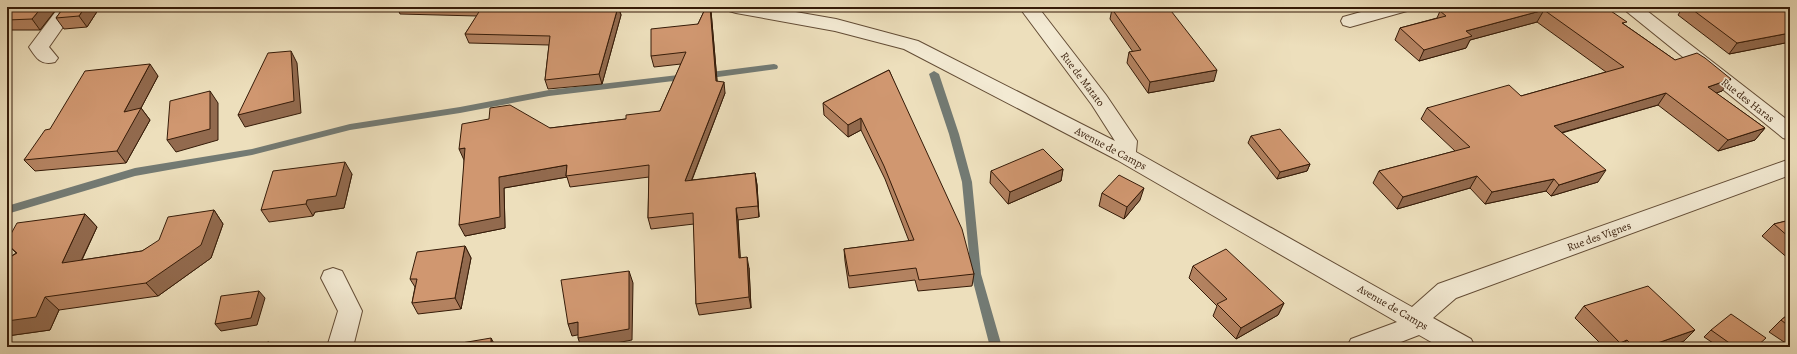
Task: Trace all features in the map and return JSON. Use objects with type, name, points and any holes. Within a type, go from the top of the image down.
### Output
[{"type":"street","points":[[48,58],[38,47],[68,7]]},
{"type":"street","name":"Avenue de Camps","points":[[736,7],[836,25],[911,45],[1124,155],[1462,347]]},
{"type":"street","name":"Rue de Matato","points":[[1028,7],[1099,100],[1126,140],[1124,155]]},
{"type":"street","points":[[1350,21],[1400,7]]},
{"type":"street","name":"Rue des Haras","points":[[1630,7],[1790,133]]},
{"type":"street","name":"Rue des Vignes","points":[[1360,347],[1409,328],[1428,306],[1447,291],[1790,167]]},
{"type":"street","points":[[333,278],[350,311],[340,347]]},
{"type":"building","points":[[7,7],[42,7],[32,19],[7,20]]},
{"type":"building","points":[[64,7],[85,7],[79,16],[56,18]]},
{"type":"building","points":[[482,7],[618,7],[599,74],[545,80],[550,36],[465,34]]},
{"type":"building","points":[[706,7],[710,7],[716,81],[724,82],[685,181],[755,173],[758,206],[736,208],[739,258],[747,257],[749,297],[696,304],[693,213],[648,218],[649,165],[566,176],[567,165],[499,177],[500,217],[459,225],[465,148],[459,149],[462,124],[489,119],[490,108],[510,105],[550,128],[626,119],[626,115],[660,111],[686,52],[651,56],[651,29],[698,24]]},
{"type":"building","points":[[1122,7],[1168,7],[1217,70],[1150,82],[1129,52],[1141,50],[1112,9]]},
{"type":"building","points":[[1456,7],[1605,7],[1627,22],[1622,23],[1675,60],[1697,53],[1705,58],[1731,79],[1708,87],[1765,128],[1728,140],[1666,93],[1554,126],[1606,170],[1559,185],[1554,179],[1492,192],[1477,176],[1403,197],[1379,171],[1470,147],[1427,108],[1509,85],[1521,96],[1624,67],[1544,10],[1466,31],[1472,36],[1424,50],[1400,28],[1446,16],[1440,11]]},
{"type":"building","points":[[1689,7],[1790,7],[1790,33],[1737,43]]},
{"type":"building","points":[[291,51],[294,101],[238,115],[268,53]]},
{"type":"building","points":[[150,64],[124,112],[141,108],[117,151],[24,160],[45,130],[50,129],[85,71]]},
{"type":"building","points":[[889,70],[962,229],[974,274],[919,280],[916,268],[849,276],[844,249],[914,240],[884,166],[861,118],[848,125],[823,103]]},
{"type":"building","points":[[210,91],[210,129],[167,140],[170,101]]},
{"type":"building","points":[[1280,129],[1310,164],[1280,172],[1251,136]]},
{"type":"building","points":[[1043,149],[1063,169],[1010,192],[991,171]]},
{"type":"building","points":[[345,162],[336,196],[307,200],[306,204],[261,210],[273,171]]},
{"type":"building","points":[[1119,175],[1144,188],[1127,207],[1102,193]]},
{"type":"building","points":[[214,210],[201,245],[146,283],[45,297],[36,317],[7,321],[7,259],[17,253],[7,244],[7,241],[17,223],[85,214],[62,263],[142,251],[159,240],[168,217]]},
{"type":"building","points":[[1790,220],[1790,238],[1774,224]]},
{"type":"building","points":[[465,246],[455,298],[412,303],[417,279],[410,279],[417,252]]},
{"type":"building","points":[[1226,249],[1284,303],[1241,328],[1217,304],[1227,299],[1193,266]]},
{"type":"building","points":[[629,271],[629,329],[578,338],[578,322],[568,324],[561,280]]},
{"type":"building","points":[[1648,286],[1695,330],[1646,347],[1634,347],[1627,340],[1620,343],[1584,306]]},
{"type":"building","points":[[259,291],[251,318],[215,324],[221,296]]},
{"type":"building","points":[[1790,313],[1790,327],[1781,320]]},
{"type":"building","points":[[1731,314],[1766,338],[1756,347],[1735,347],[1711,330]]},
{"type":"building","points":[[491,338],[491,347],[438,347]]},
{"type":"building","points":[[269,342],[268,347],[244,347]]},
{"type":"waterway","points":[[703,76],[774,67]]},
{"type":"waterway","points":[[934,74],[954,134],[967,182],[976,274],[996,347]]},
{"type":"waterway","points":[[7,210],[135,172],[252,152],[350,127],[460,110],[549,93],[687,77]]}]
